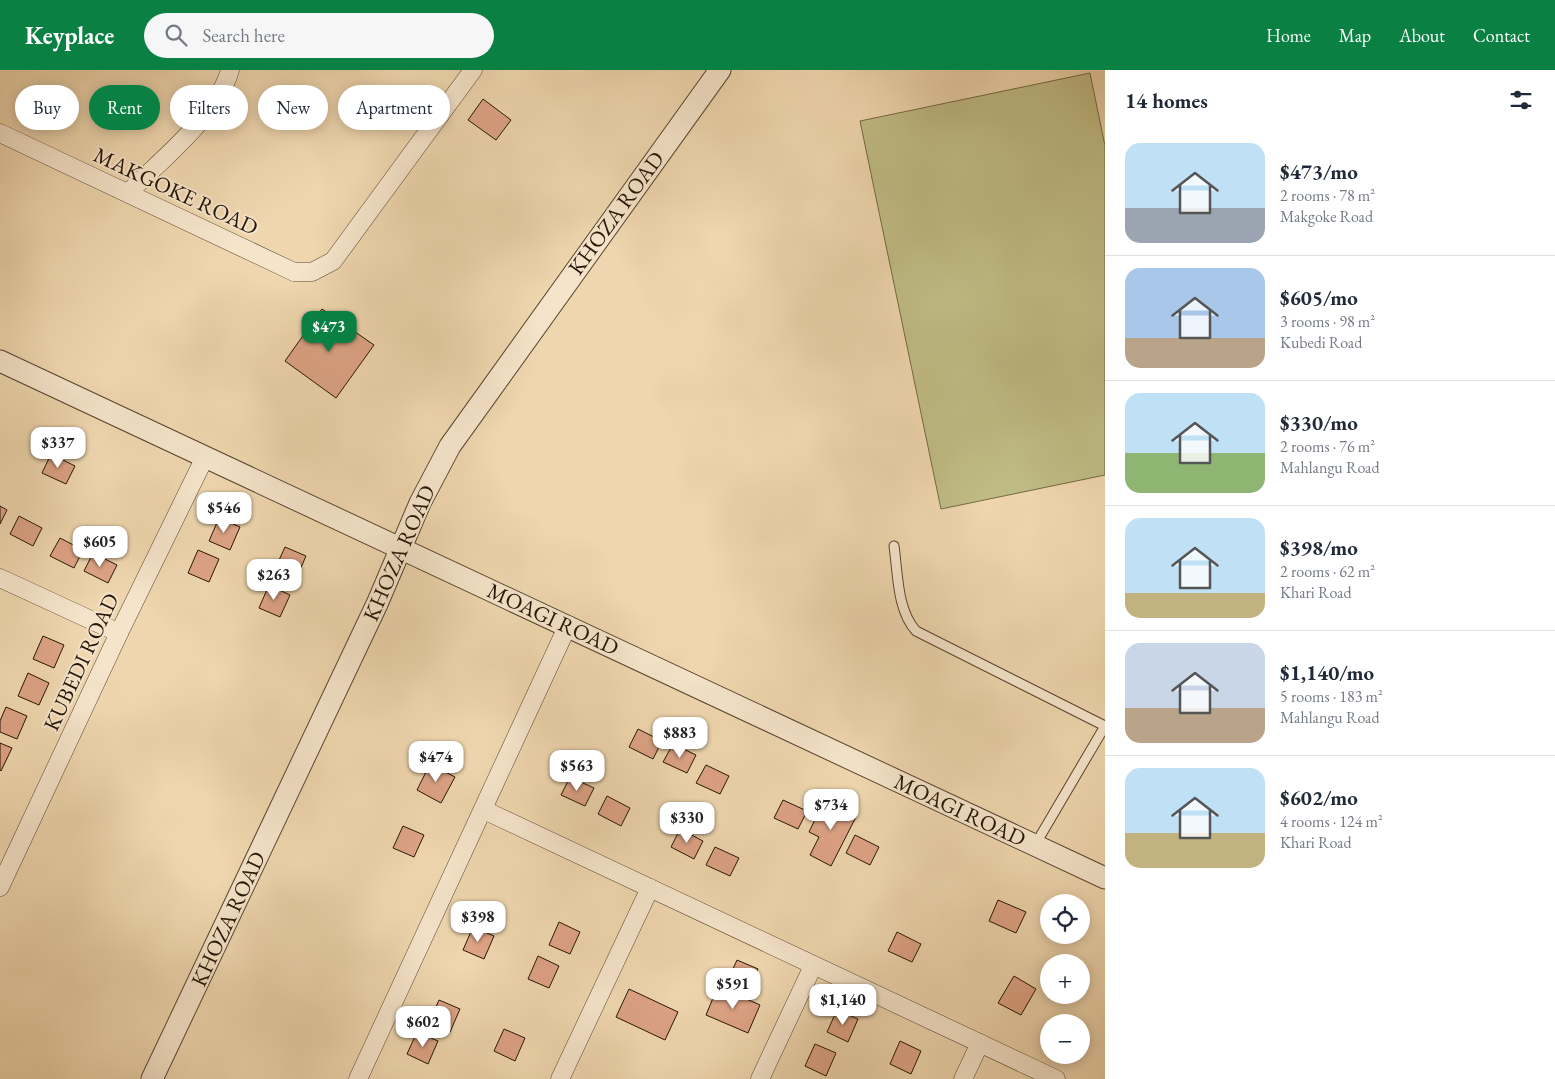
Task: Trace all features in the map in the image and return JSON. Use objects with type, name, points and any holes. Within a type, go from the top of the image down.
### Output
[{"type":"street","points":[[128,193],[211,110],[227,80],[230,70]]},
{"type":"street","name":"MAKGOKE ROAD","points":[[0,133],[294,272],[312,272],[333,261],[473,70]]},
{"type":"street","name":"KHOZA ROAD","points":[[152,1079],[402,548],[420,503],[450,446],[720,70]]},
{"type":"street","name":"MOAGI ROAD","points":[[0,361],[1105,878]]},
{"type":"street","name":"KUBEDI ROAD","points":[[0,887],[205,457]]},
{"type":"street","points":[[0,578],[119,634]]},
{"type":"street","points":[[358,1079],[568,626]]},
{"type":"street","points":[[484,810],[1056,1079]]},
{"type":"street","points":[[560,1079],[650,888]]},
{"type":"street","points":[[760,1079],[813,966]]},
{"type":"street","points":[[963,1079],[980,1043]]},
{"type":"lane","points":[[894,546],[903,608],[909,624],[916,631],[1105,726],[1035,845]]},
{"type":"shaded area","points":[[1090,73],[1105,146],[1105,475],[941,509],[860,121]]},
{"type":"building","points":[[483,99],[511,120],[496,140],[468,120]]},
{"type":"building","points":[[322,309],[374,345],[336,398],[285,361]]},
{"type":"building","points":[[51,454],[75,466],[66,484],[42,473]]},
{"type":"building","points":[[0,506],[7,510],[0,524]]},
{"type":"building","points":[[19,516],[42,528],[33,546],[10,534]]},
{"type":"building","points":[[219,518],[240,527],[230,550],[209,541]]},
{"type":"building","points":[[60,538],[83,550],[74,568],[50,556]]},
{"type":"building","points":[[285,547],[306,556],[296,579],[275,569]]},
{"type":"building","points":[[198,550],[219,559],[209,582],[188,573]]},
{"type":"building","points":[[93,553],[117,565],[108,583],[84,571]]},
{"type":"building","points":[[269,585],[290,595],[280,617],[259,608]]},
{"type":"building","points":[[43,636],[64,645],[54,668],[33,659]]},
{"type":"building","points":[[28,673],[49,683],[39,705],[18,696]]},
{"type":"building","points":[[6,707],[27,716],[17,739],[0,732],[0,721]]},
{"type":"building","points":[[638,729],[662,741],[653,759],[629,747]]},
{"type":"building","points":[[0,743],[12,748],[1,771],[0,770]]},
{"type":"building","points":[[673,744],[696,755],[687,773],[663,762]]},
{"type":"building","points":[[430,764],[455,777],[441,803],[417,790]]},
{"type":"building","points":[[706,765],[729,776],[720,794],[696,783]]},
{"type":"building","points":[[570,777],[594,788],[585,806],[561,795]]},
{"type":"building","points":[[607,796],[630,808],[621,826],[598,814]]},
{"type":"building","points":[[825,799],[857,815],[831,866],[810,855],[819,837],[809,832]]},
{"type":"building","points":[[783,800],[807,811],[798,829],[774,818]]},
{"type":"building","points":[[403,826],[424,835],[414,857],[393,848]]},
{"type":"building","points":[[680,829],[703,841],[694,859],[671,847]]},
{"type":"building","points":[[855,835],[879,847],[870,865],[846,853]]},
{"type":"building","points":[[715,847],[739,858],[730,876],[706,865]]},
{"type":"building","points":[[998,900],[1026,912],[1016,933],[989,921]]},
{"type":"building","points":[[559,922],[580,932],[570,954],[549,945]]},
{"type":"building","points":[[473,927],[494,936],[484,959],[463,950]]},
{"type":"building","points":[[897,932],[921,944],[912,962],[888,951]]},
{"type":"building","points":[[538,956],[559,966],[549,988],[528,979]]},
{"type":"building","points":[[737,960],[758,969],[748,992],[727,982]]},
{"type":"building","points":[[1014,976],[1036,989],[1021,1015],[998,1003]]},
{"type":"building","points":[[718,986],[760,1005],[748,1033],[706,1015]]},
{"type":"building","points":[[629,989],[678,1012],[665,1040],[616,1017]]},
{"type":"building","points":[[439,1000],[460,1009],[450,1032],[429,1023]]},
{"type":"building","points":[[837,1010],[858,1019],[848,1042],[827,1032]]},
{"type":"building","points":[[504,1029],[525,1038],[515,1061],[494,1051]]},
{"type":"building","points":[[417,1032],[438,1041],[428,1064],[407,1054]]},
{"type":"building","points":[[900,1041],[921,1051],[911,1074],[890,1064]]},
{"type":"building","points":[[815,1044],[836,1053],[826,1076],[805,1066]]}]
